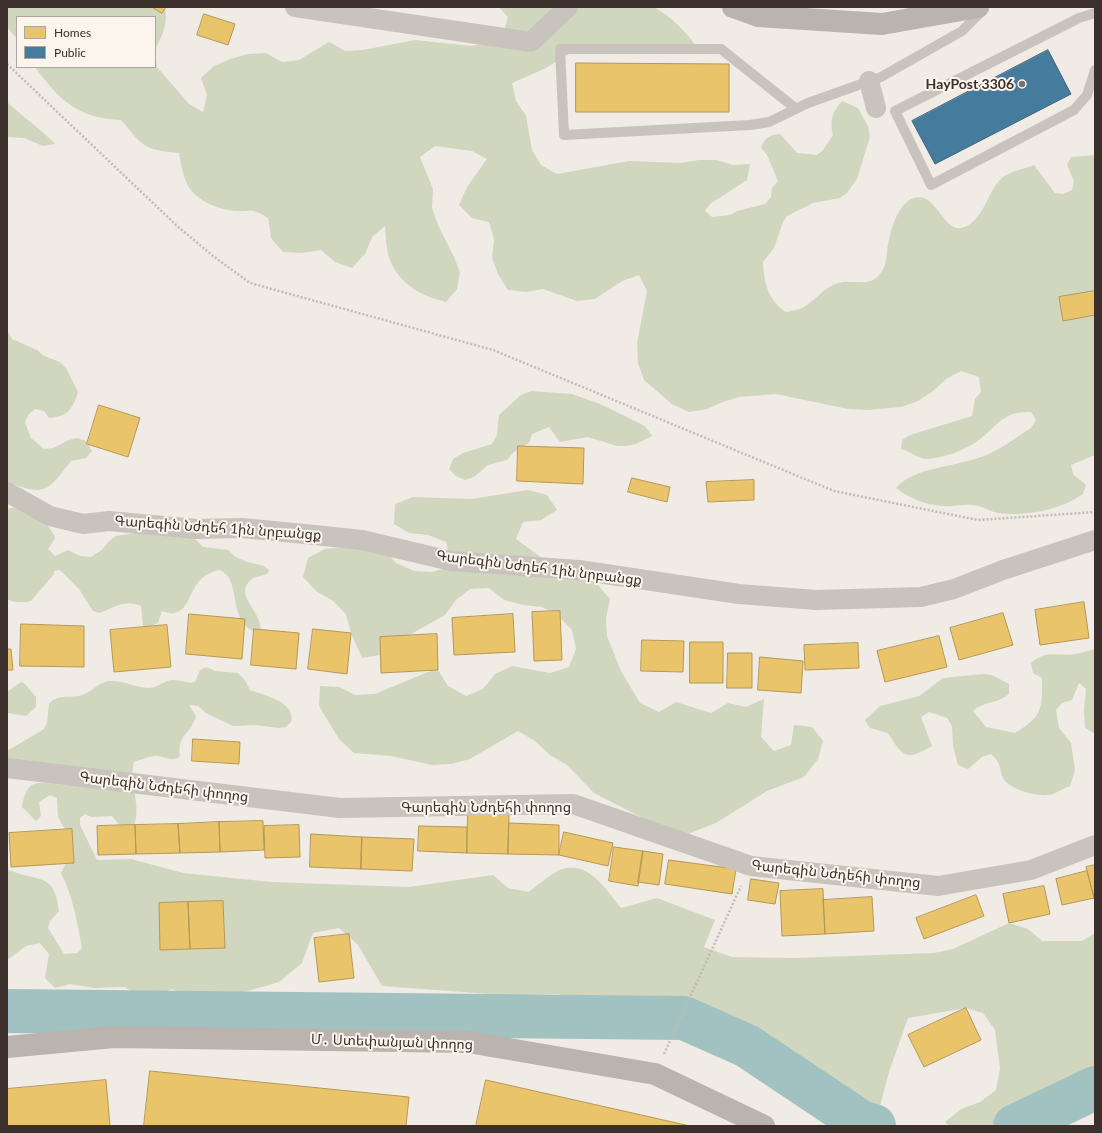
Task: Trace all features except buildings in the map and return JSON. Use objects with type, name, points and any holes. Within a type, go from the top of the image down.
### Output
[{"type":"street","points":[[295,7],[531,42],[568,7]]},
{"type":"street","points":[[733,7],[756,11],[882,24],[978,7]]},
{"type":"street","points":[[869,81],[876,108]]},
{"type":"street","name":"Գարեգին Նժդեհ 1ին նրբանցք","points":[[7,492],[50,516],[83,524],[109,521],[196,529],[242,528],[330,536],[362,540],[451,561],[579,570],[739,594],[816,600],[921,597],[954,589],[1003,570],[1095,540]]},
{"type":"street","name":"Գարեգին Նժդեհի փողոց","points":[[7,768],[340,808],[573,804],[751,866],[938,886],[1031,870],[1095,845]]},
{"type":"street","name":"Մ․ Ստեփանյան փողոց","points":[[7,1047],[114,1037],[468,1042],[655,1074],[764,1126]]},
{"type":"lane","points":[[795,108],[722,49],[560,49],[564,135],[750,125],[769,122],[795,108],[881,77],[962,31],[978,17],[985,7]]},
{"type":"lane","points":[[1095,13],[1079,18],[895,111],[931,185],[1074,110],[1087,95],[1095,70]]},
{"type":"path","points":[[7,64],[176,225],[213,256],[250,283],[493,350],[834,492],[978,520],[1095,512]]},
{"type":"path","points":[[655,1074],[732,904]]},
{"type":"green space","points":[[7,7],[165,7],[166,13],[165,24],[156,47],[156,16],[16,16],[16,38],[7,27]]},
{"type":"green space","points":[[499,7],[654,7],[676,23],[694,43],[680,54],[574,51],[544,69],[512,83],[516,101],[526,116],[532,150],[541,165],[557,174],[629,161],[681,163],[699,160],[717,160],[733,165],[750,164],[747,180],[710,204],[705,211],[712,217],[730,215],[737,211],[765,204],[771,197],[772,188],[778,181],[767,155],[761,148],[768,138],[773,135],[780,134],[797,153],[817,155],[823,150],[833,135],[831,125],[833,116],[842,101],[858,108],[868,126],[870,137],[857,179],[847,193],[840,198],[813,203],[787,216],[783,222],[774,248],[763,262],[764,277],[771,297],[780,308],[786,312],[798,310],[804,307],[824,291],[838,283],[867,282],[877,277],[885,265],[893,225],[899,211],[908,201],[917,197],[925,199],[931,203],[948,223],[954,227],[961,228],[969,225],[975,220],[993,190],[1006,175],[1034,165],[1055,193],[1063,194],[1072,190],[1074,181],[1067,165],[1071,157],[1095,155],[1095,455],[1071,465],[1073,474],[1086,485],[1083,494],[1074,500],[1042,511],[1008,514],[994,512],[975,505],[947,506],[924,503],[896,488],[913,476],[936,468],[981,457],[994,451],[1031,428],[1036,420],[1031,412],[1012,414],[1000,421],[983,437],[971,445],[946,456],[924,459],[901,449],[902,440],[910,435],[972,416],[975,399],[981,392],[979,377],[961,371],[946,379],[933,391],[918,401],[901,407],[868,410],[848,409],[776,394],[739,397],[707,409],[689,412],[672,404],[644,380],[638,363],[637,343],[647,291],[639,275],[622,281],[595,299],[577,301],[543,289],[526,292],[508,290],[498,274],[492,258],[494,239],[489,222],[472,218],[459,205],[467,187],[487,159],[472,151],[435,146],[420,157],[433,189],[432,208],[438,225],[460,272],[457,289],[446,302],[420,293],[406,283],[394,269],[386,243],[385,226],[372,237],[365,254],[352,268],[335,262],[321,250],[302,253],[283,252],[271,238],[268,218],[255,211],[229,210],[209,204],[197,196],[188,186],[183,174],[179,153],[158,150],[145,145],[134,136],[121,120],[93,116],[71,106],[53,89],[36,68],[156,68],[156,61],[157,67],[189,104],[203,112],[207,95],[201,78],[214,66],[230,59],[248,54],[266,53],[282,62],[299,60],[329,42],[345,51],[363,50],[415,40],[472,46],[489,42],[503,34],[508,17]]},
{"type":"green space","points":[[7,102],[55,144],[43,146],[24,138],[7,137]]},
{"type":"green space","points":[[7,330],[12,339],[37,350],[44,356],[60,362],[66,368],[78,392],[72,407],[61,416],[49,418],[44,411],[35,409],[29,414],[25,422],[31,438],[44,449],[53,448],[69,440],[77,438],[86,441],[92,451],[86,458],[71,461],[56,480],[44,489],[30,489],[7,482]]},
{"type":"green space","points":[[531,391],[572,394],[600,404],[645,426],[652,436],[636,444],[626,446],[617,446],[588,437],[560,442],[549,427],[532,434],[529,443],[514,452],[507,460],[488,465],[474,477],[465,480],[456,476],[449,469],[453,459],[463,453],[492,444],[497,435],[499,415],[521,395]]},
{"type":"green space","points":[[528,490],[547,495],[557,510],[541,520],[523,522],[516,539],[546,561],[598,585],[610,599],[606,618],[607,636],[621,671],[640,703],[659,712],[676,702],[711,713],[728,703],[746,707],[764,699],[761,737],[774,751],[791,745],[794,725],[812,727],[823,741],[818,759],[804,777],[767,791],[716,823],[680,837],[594,793],[567,765],[550,755],[535,741],[518,731],[470,759],[451,764],[432,765],[391,756],[354,753],[339,739],[319,706],[320,686],[339,687],[355,695],[375,694],[428,672],[438,670],[448,686],[466,696],[483,689],[495,674],[512,666],[550,673],[569,667],[576,649],[572,630],[558,616],[542,607],[523,605],[504,600],[489,588],[470,589],[456,600],[445,615],[395,643],[380,655],[362,658],[351,633],[346,614],[333,601],[316,591],[303,577],[308,558],[325,549],[365,545],[383,549],[396,563],[414,571],[432,572],[450,567],[451,561],[446,542],[428,535],[409,533],[394,524],[395,504],[413,497],[471,499]]},
{"type":"green space","points":[[21,506],[40,514],[54,535],[55,538],[48,549],[55,556],[68,550],[80,556],[91,557],[102,550],[108,542],[116,536],[148,531],[193,537],[203,547],[228,550],[236,557],[247,562],[264,566],[269,570],[268,573],[255,577],[251,580],[246,586],[245,592],[258,618],[260,631],[256,632],[247,627],[241,619],[237,610],[231,582],[226,575],[219,570],[209,573],[201,579],[196,585],[185,606],[180,611],[168,613],[162,611],[158,623],[149,627],[143,626],[141,606],[136,604],[130,603],[115,606],[100,613],[93,611],[79,589],[60,570],[54,571],[54,574],[31,601],[19,602],[7,599],[7,509]]},
{"type":"green space","points":[[1095,649],[1095,734],[1085,728],[1084,709],[1086,689],[1079,683],[1072,700],[1062,703],[1056,710],[1059,728],[1071,743],[1075,770],[1070,786],[1053,794],[1042,795],[1028,793],[1009,785],[1003,778],[998,762],[991,754],[982,757],[968,769],[958,765],[953,746],[952,726],[947,718],[929,712],[921,717],[932,746],[917,754],[911,755],[902,752],[888,733],[870,728],[865,720],[880,706],[919,696],[943,678],[982,674],[992,675],[1009,684],[1009,694],[973,711],[986,727],[1015,733],[1031,722],[1039,711],[1041,705],[1042,678],[1033,673],[1031,663],[1042,656],[1053,654],[1070,655]]},
{"type":"green space","points":[[206,667],[216,671],[238,673],[245,680],[250,690],[278,700],[284,704],[289,709],[291,722],[286,727],[279,728],[255,725],[233,726],[206,713],[198,706],[189,705],[196,716],[191,728],[180,743],[180,756],[170,759],[153,756],[134,762],[133,779],[137,810],[134,825],[121,827],[112,816],[91,817],[85,814],[80,818],[80,825],[97,860],[131,859],[183,873],[272,882],[409,887],[493,875],[508,888],[528,892],[562,869],[581,869],[596,879],[621,908],[657,898],[715,920],[704,947],[732,957],[794,958],[934,953],[953,949],[1009,923],[1028,929],[1042,941],[1082,941],[1095,933],[1095,1077],[1075,1097],[1024,1126],[950,1126],[945,1122],[961,1109],[980,1102],[996,1090],[1000,1069],[995,1030],[983,1013],[966,1008],[908,1018],[889,1072],[880,1106],[794,1067],[726,1041],[683,1018],[558,994],[503,995],[382,986],[358,945],[339,928],[313,933],[302,963],[279,982],[234,995],[202,997],[171,989],[160,996],[143,999],[125,987],[94,988],[70,984],[55,988],[45,978],[49,954],[40,943],[26,946],[7,960],[7,869],[42,880],[48,883],[53,889],[57,898],[59,911],[50,921],[48,928],[64,954],[77,953],[82,948],[78,928],[72,900],[61,873],[70,855],[68,835],[58,817],[57,798],[50,795],[39,802],[41,816],[36,821],[22,807],[27,790],[35,784],[47,783],[68,785],[85,783],[7,777],[7,751],[44,729],[47,723],[49,704],[60,697],[82,695],[102,683],[109,681],[148,688],[155,687],[170,680],[190,683],[195,682],[200,670]]},
{"type":"green space","points":[[21,682],[24,683],[36,697],[36,707],[26,716],[7,713],[7,692]]},
{"type":"waterway","points":[[7,1011],[684,1018],[747,1046],[861,1122],[874,1126]]},
{"type":"waterway","points":[[1015,1126],[1095,1088]]},
{"type":"place","name":"HayPost 3306","points":[[1022,84]]}]
